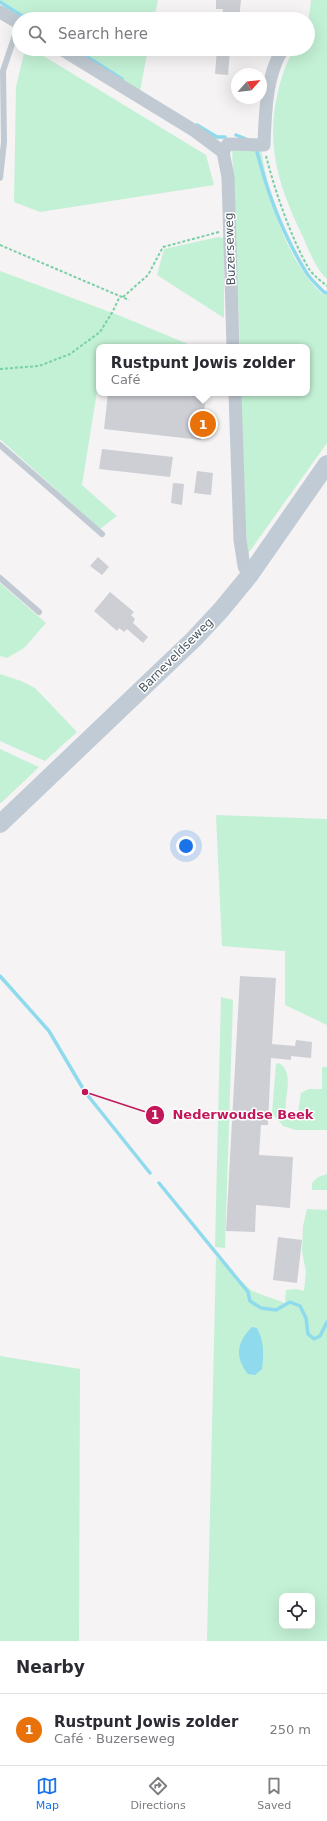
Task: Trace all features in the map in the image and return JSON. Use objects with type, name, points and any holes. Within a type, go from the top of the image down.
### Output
[{"type":"main road","name":"Barneveldseweg","points":[[0,824],[194,638],[221,610],[249,576],[327,464]]},
{"type":"street","points":[[0,12],[12,19]]},
{"type":"street","points":[[72,56],[195,131],[222,152],[228,144],[264,145],[266,108],[273,71],[280,56]]},
{"type":"street","name":"Buzerseweg","points":[[222,152],[228,178],[233,344]]},
{"type":"street","points":[[235,396],[240,540],[244,566],[249,576]]},
{"type":"lane","points":[[0,178],[4,142],[3,71],[12,44]]},
{"type":"lane","points":[[0,445],[102,534]]},
{"type":"lane","points":[[0,578],[39,612]]},
{"type":"path","points":[[264,145],[271,174],[292,232],[310,269],[327,286]]},
{"type":"path","points":[[123,297],[148,275],[163,247],[229,229]]},
{"type":"path","points":[[0,245],[129,300]]},
{"type":"path","points":[[0,369],[39,366],[70,354],[100,332],[120,296]]},
{"type":"green space","points":[[0,0],[158,0],[155,12],[12,12],[0,4]]},
{"type":"green space","points":[[311,0],[327,0],[327,279],[313,260],[287,201],[281,183],[274,148],[274,111],[278,91],[287,64],[291,56],[315,56],[315,12],[310,12]]},
{"type":"green space","points":[[23,56],[43,56],[206,155],[214,185],[40,212],[14,202],[16,87]]},
{"type":"green space","points":[[83,56],[147,56],[140,91]]},
{"type":"green space","points":[[232,147],[261,149],[271,197],[281,229],[295,259],[308,279],[322,294],[327,295],[327,443],[247,555],[241,396],[310,396],[310,344],[240,344]]},
{"type":"green space","points":[[218,237],[224,238],[224,318],[157,275],[164,249]]},
{"type":"green space","points":[[0,271],[118,315],[188,344],[96,344],[96,396],[82,485],[117,516],[100,529],[0,439]]},
{"type":"green space","points":[[0,583],[46,623],[24,648],[7,658],[0,656]]},
{"type":"green space","points":[[0,674],[21,681],[35,688],[77,732],[45,761],[0,741]]},
{"type":"green space","points":[[0,749],[39,767],[1,803],[0,803]]},
{"type":"green space","points":[[216,815],[327,819],[327,1025],[285,1005],[285,951],[222,946]]},
{"type":"green space","points":[[221,997],[233,1000],[225,1248],[215,1247]]},
{"type":"green space","points":[[279,1063],[287,1074],[287,1117],[298,1112],[301,1093],[309,1089],[322,1089],[322,1067],[327,1067],[327,1130],[296,1130],[283,1126],[272,1113],[276,1064]]},
{"type":"green space","points":[[327,1174],[327,1190],[312,1190],[312,1183],[318,1177]]},
{"type":"green space","points":[[307,1209],[327,1210],[327,1641],[207,1641],[216,1257],[252,1291],[285,1303],[286,1290],[296,1289],[304,1291],[306,1272],[302,1251],[303,1226]]},
{"type":"green space","points":[[0,1356],[80,1369],[79,1641],[0,1641]]},
{"type":"water","points":[[252,1327],[257,1328],[263,1348],[262,1369],[255,1375],[248,1374],[239,1356],[240,1344]]},
{"type":"building","points":[[216,0],[241,0],[240,12],[223,12],[223,9],[216,9]]},
{"type":"building","points":[[216,56],[230,56],[228,75],[215,74]]},
{"type":"building","points":[[108,396],[206,396],[201,440],[104,429]]},
{"type":"building","points":[[102,449],[173,457],[170,477],[99,469]]},
{"type":"building","points":[[197,471],[213,473],[211,495],[194,493]]},
{"type":"building","points":[[173,483],[184,484],[182,505],[171,503]]},
{"type":"building","points":[[98,557],[109,567],[102,575],[90,566]]},
{"type":"building","points":[[110,592],[134,612],[131,615],[135,619],[133,623],[148,637],[143,643],[127,629],[124,632],[119,628],[117,631],[94,611]]},
{"type":"building","points":[[240,976],[276,978],[272,1044],[295,1046],[296,1040],[312,1042],[311,1058],[291,1056],[291,1060],[271,1058],[268,1125],[261,1125],[259,1155],[293,1157],[290,1208],[256,1205],[255,1232],[226,1231]]},
{"type":"building","points":[[278,1237],[302,1240],[297,1283],[273,1280]]},
{"type":"waterway","points":[[0,2],[16,12]]},
{"type":"waterway","points":[[86,56],[122,79]]},
{"type":"waterway","points":[[197,125],[217,137],[225,137]]},
{"type":"waterway","points":[[236,135],[246,139]]},
{"type":"waterway","points":[[257,152],[271,199],[290,244],[308,275],[324,292],[327,293]]},
{"type":"waterway","points":[[0,976],[49,1031],[85,1092],[150,1173]]},
{"type":"waterway","points":[[159,1183],[248,1292],[250,1301],[261,1308],[276,1310],[290,1302],[300,1306],[306,1318],[308,1334],[314,1339],[320,1336],[327,1322]]},
{"type":"place","name":"Rustpunt Jowis zolder","points":[[203,424]]},
{"type":"place","name":"Nederwoudse Beek","points":[[85,1092]]}]
